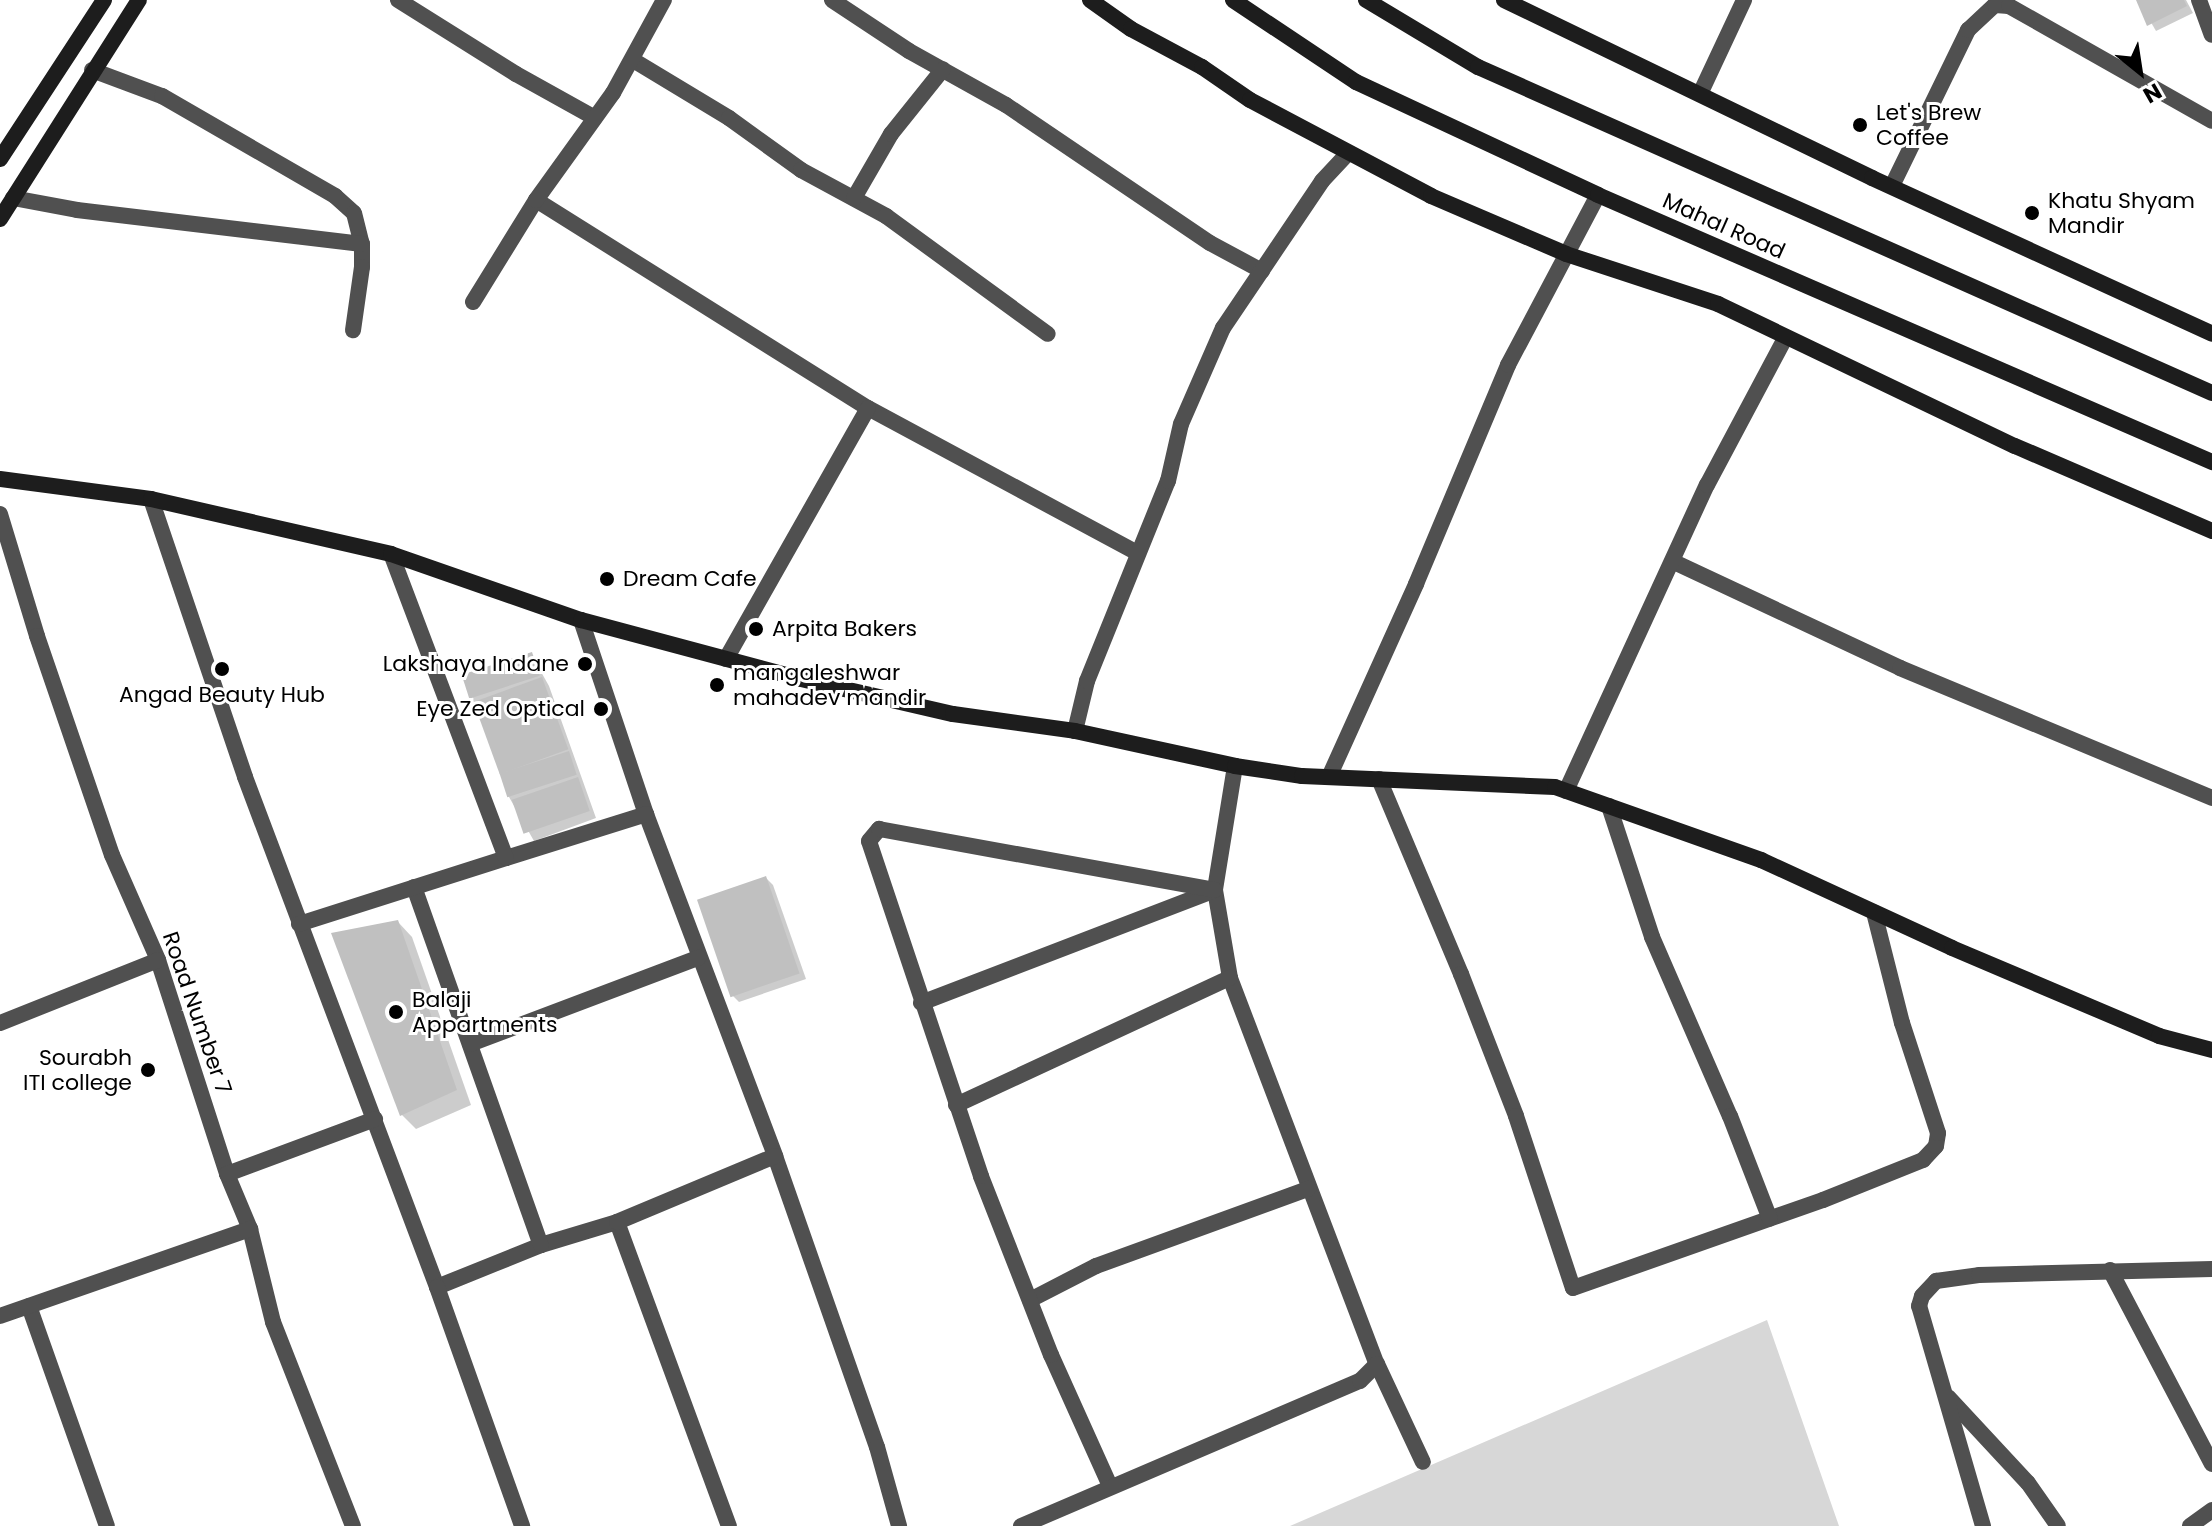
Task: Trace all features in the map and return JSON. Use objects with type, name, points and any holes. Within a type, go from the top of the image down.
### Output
[{"type":"street","points":[[0,159],[104,0]]},
{"type":"street","points":[[0,219],[139,0]]},
{"type":"street","points":[[398,0],[516,74],[595,118]]},
{"type":"street","points":[[473,302],[536,200],[633,60],[664,0]]},
{"type":"street","points":[[832,0],[1006,105],[1210,243],[1262,271]]},
{"type":"street","points":[[1090,0],[1131,29],[1347,154],[1431,196],[1566,254],[1718,304],[2079,475],[2212,531]]},
{"type":"street","name":"Mahal Road","points":[[1233,0],[1356,82],[1598,195],[2212,462]]},
{"type":"street","name":"Mahal Road","points":[[1366,0],[1478,67],[2212,393]]},
{"type":"street","points":[[1504,0],[1892,186],[2212,334]]},
{"type":"street","points":[[1700,94],[1744,0]]},
{"type":"street","points":[[2199,0],[2212,35]]},
{"type":"street","points":[[1892,186],[1968,30],[1993,3],[2009,6],[2212,121]]},
{"type":"street","points":[[633,60],[729,118],[801,170],[886,216],[1048,334]]},
{"type":"street","points":[[854,198],[891,134],[943,69]]},
{"type":"street","points":[[92,70],[162,96],[335,196],[354,213],[362,244],[353,330]]},
{"type":"street","points":[[1075,731],[1087,681],[1168,481],[1181,424],[1223,328],[1322,181],[1347,154]]},
{"type":"street","points":[[1329,777],[1416,584],[1508,365],[1598,195]]},
{"type":"street","points":[[13,198],[77,210],[362,244]]},
{"type":"street","points":[[536,200],[868,408],[1137,553]]},
{"type":"street","points":[[1566,791],[1707,485],[1785,338]]},
{"type":"street","points":[[726,659],[868,408]]},
{"type":"street","points":[[0,479],[151,499],[391,554],[581,620],[953,714],[1075,731],[1235,766],[1329,777],[1555,787],[1761,860],[2159,1036],[2212,1050]]},
{"type":"street","points":[[151,499],[245,777],[375,1119],[522,1526]]},
{"type":"street","name":"Road Number 7","points":[[0,514],[37,636],[112,855],[158,960],[227,1174],[250,1229],[273,1322],[353,1526]]},
{"type":"street","points":[[391,554],[506,858]]},
{"type":"street","points":[[1674,562],[1900,668],[2212,798]]},
{"type":"street","points":[[581,620],[698,958],[775,1156],[877,1447],[899,1526]]},
{"type":"street","points":[[1235,766],[1215,890],[1230,978],[1377,1364],[1423,1462]]},
{"type":"street","points":[[1379,779],[1511,1102],[1573,1288],[1770,1219],[1923,1160],[1936,1146],[1938,1133],[1902,1023],[1874,912]]},
{"type":"street","points":[[1609,806],[1652,937],[1730,1116],[1770,1219]]},
{"type":"street","points":[[299,924],[646,814]]},
{"type":"street","points":[[1110,1486],[1030,1300],[956,1105],[869,841],[879,829],[1215,890]]},
{"type":"street","points":[[414,887],[541,1245]]},
{"type":"street","points":[[921,1003],[1215,890]]},
{"type":"street","points":[[470,1044],[698,958]]},
{"type":"street","points":[[0,1023],[158,960]]},
{"type":"street","points":[[956,1105],[1230,978]]},
{"type":"street","points":[[227,1174],[375,1119]]},
{"type":"street","points":[[437,1287],[541,1245],[617,1222],[775,1156]]},
{"type":"street","points":[[1030,1300],[1096,1266],[1308,1189]]},
{"type":"street","points":[[617,1222],[729,1526]]},
{"type":"street","points":[[0,1316],[250,1229]]},
{"type":"street","points":[[1983,1526],[1919,1306],[1922,1296],[1936,1281],[2110,1270],[2212,1269]]},
{"type":"street","points":[[2110,1270],[2212,1464]]},
{"type":"street","points":[[29,1306],[107,1526]]},
{"type":"street","points":[[1021,1526],[1360,1381],[1377,1364]]},
{"type":"street","points":[[1946,1395],[2028,1483],[2058,1526]]},
{"type":"street","points":[[2190,1526],[2212,1510]]},
{"type":"shaded area","points":[[1767,1320],[1839,1526],[1290,1526]]},
{"type":"building","points":[[2136,0],[2184,0],[2187,6],[2147,26]]},
{"type":"building","points":[[532,652],[540,676],[469,699],[462,675]]},
{"type":"building","points":[[542,677],[568,749],[500,774],[473,702]]},
{"type":"building","points":[[569,751],[577,775],[507,797],[500,774]]},
{"type":"building","points":[[578,777],[590,811],[524,834],[512,800]]},
{"type":"building","points":[[766,876],[800,973],[731,997],[697,900]]},
{"type":"building","name":"Balaji Appartments","points":[[398,920],[457,1090],[400,1116],[331,933]]},
{"type":"place","name":"Let's Brew Coffee","points":[[1860,125]]},
{"type":"place","name":"Khatu Shyam Mandir","points":[[2032,213]]},
{"type":"place","name":"Dream Cafe","points":[[607,579]]},
{"type":"place","name":"Arpita Bakers","points":[[756,629]]},
{"type":"place","name":"Lakshaya Indane","points":[[585,664]]},
{"type":"place","name":"Angad Beauty Hub","points":[[222,669]]},
{"type":"place","name":"mangaleshwar mahadev mandir","points":[[717,685]]},
{"type":"place","name":"Eye Zed Optical","points":[[601,709]]},
{"type":"place","name":"Balaji Appartments","points":[[396,1012]]},
{"type":"place","name":"Sourabh ITI college","points":[[148,1070]]}]
